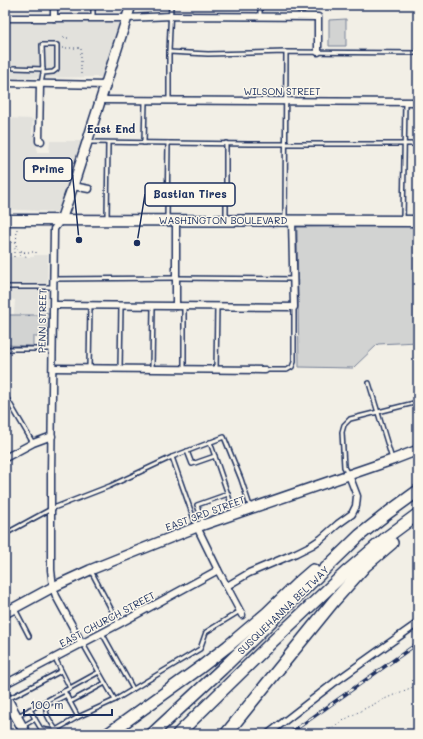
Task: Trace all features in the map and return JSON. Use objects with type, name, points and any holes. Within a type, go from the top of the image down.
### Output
[{"type":"highway","name":"SUSQUEHANNA BELTWAY","points":[[152,734],[222,669],[360,535],[418,491]]},
{"type":"highway","name":"SUSQUEHANNA BELTWAY","points":[[178,734],[345,573],[372,549],[418,514]]},
{"type":"highway","points":[[226,734],[346,587],[382,550],[418,522]]},
{"type":"highway","points":[[108,734],[195,672],[228,646],[334,552],[360,535]]},
{"type":"main road","name":"PENN STREET","points":[[61,220],[131,5]]},
{"type":"main road","name":"WASHINGTON BOULEVARD","points":[[5,220],[418,221]]},
{"type":"main road","name":"EAST 3RD STREET","points":[[5,613],[53,587],[90,570],[200,525],[418,450]]},
{"type":"main road","points":[[6,697],[24,730]]},
{"type":"street","points":[[54,5],[54,18]]},
{"type":"street","points":[[5,18],[126,18],[171,16],[318,17],[318,52]]},
{"type":"street","points":[[5,83],[105,85]]},
{"type":"street","points":[[40,84],[41,141],[39,140],[40,84]]},
{"type":"street","name":"WILSON STREET","points":[[100,100],[418,102]]},
{"type":"street","points":[[73,186],[89,189]]},
{"type":"street","name":"PENN STREET","points":[[61,220],[54,229],[51,570],[53,587],[56,596],[82,644]]},
{"type":"street","points":[[172,220],[176,278],[176,306]]},
{"type":"street","points":[[54,305],[294,307],[289,221]]},
{"type":"street","points":[[53,368],[265,370]]},
{"type":"street","points":[[5,458],[33,443],[52,436]]},
{"type":"street","points":[[227,586],[249,572],[296,552],[321,539],[338,524],[348,518],[354,512],[357,496],[349,475]]},
{"type":"street","points":[[200,525],[218,570],[241,613]]},
{"type":"street","name":"EAST CHURCH STREET","points":[[5,684],[218,570]]},
{"type":"street","points":[[268,734],[341,678],[418,623]]},
{"type":"lane","points":[[93,5],[93,18]]},
{"type":"lane","points":[[169,101],[171,5]]},
{"type":"lane","points":[[260,5],[260,17]]},
{"type":"lane","points":[[14,68],[43,71],[53,72],[57,69],[57,45],[42,45],[43,71],[40,84]]},
{"type":"lane","points":[[169,52],[208,54],[286,52],[418,53]]},
{"type":"lane","points":[[286,52],[285,101],[289,221]]},
{"type":"lane","points":[[144,143],[145,101]]},
{"type":"lane","points":[[404,221],[405,102]]},
{"type":"lane","points":[[91,142],[418,144]]},
{"type":"lane","points":[[107,220],[108,143]]},
{"type":"lane","points":[[168,143],[172,220]]},
{"type":"lane","points":[[226,144],[226,220]]},
{"type":"lane","points":[[54,279],[293,279]]},
{"type":"lane","points":[[5,287],[54,287]]},
{"type":"lane","points":[[89,369],[90,306]]},
{"type":"lane","points":[[120,369],[121,306]]},
{"type":"lane","points":[[152,369],[153,306]]},
{"type":"lane","points":[[184,306],[184,369]]},
{"type":"lane","points":[[216,370],[217,306]]},
{"type":"lane","points":[[265,370],[286,370],[292,367],[294,362],[294,307]]},
{"type":"lane","points":[[5,349],[53,349]]},
{"type":"lane","points":[[369,383],[392,460]]},
{"type":"lane","points":[[5,395],[33,443]]},
{"type":"lane","points":[[349,475],[344,468],[342,432],[344,424],[350,419],[418,402]]},
{"type":"lane","points":[[5,534],[51,509],[110,486],[172,457],[224,437],[251,508]]},
{"type":"lane","points":[[210,442],[234,514]]},
{"type":"lane","points":[[187,451],[192,464],[215,456]]},
{"type":"lane","points":[[172,457],[200,525]]},
{"type":"lane","points":[[200,525],[197,505],[228,494]]},
{"type":"lane","points":[[90,570],[119,624]]},
{"type":"lane","points":[[14,608],[30,636]]},
{"type":"lane","points":[[30,709],[41,728],[54,731],[78,717],[115,700],[200,649],[206,632],[241,613]]},
{"type":"lane","points":[[102,633],[133,689]]},
{"type":"lane","points":[[82,644],[115,700]]},
{"type":"lane","points":[[55,658],[70,688]]},
{"type":"lane","points":[[6,697],[61,671]]},
{"type":"lane","points":[[16,716],[99,672]]},
{"type":"lane","points":[[70,702],[105,683]]},
{"type":"lane","points":[[64,691],[78,717]]},
{"type":"lane","points":[[56,730],[46,711],[46,708],[47,705],[67,695]]},
{"type":"lane","points":[[24,730],[35,719]]},
{"type":"path","points":[[64,37],[70,38]]},
{"type":"path","points":[[62,48],[81,47],[80,77]]},
{"type":"path","points":[[8,61],[8,77]]},
{"type":"path","points":[[14,257],[14,250],[17,242],[17,226]]},
{"type":"path","points":[[12,242],[17,242]]},
{"type":"path","points":[[16,247],[24,252],[36,252],[36,255]]},
{"type":"path","points":[[20,257],[21,250]]},
{"type":"path","points":[[24,252],[26,257]]},
{"type":"path","points":[[323,734],[373,704],[418,685]]},
{"type":"shaded area","points":[[5,18],[120,20],[104,75],[102,77],[15,78],[5,77]]},
{"type":"shaded area","points":[[346,19],[346,46],[329,46],[329,20]]},
{"type":"shaded area","points":[[5,118],[33,119],[32,134],[38,135],[37,152],[49,152],[50,141],[82,141],[63,203],[56,212],[5,209]]},
{"type":"shaded area","points":[[418,225],[418,342],[378,344],[353,368],[299,367],[297,227]]},
{"type":"shaded area","points":[[34,255],[48,255],[48,337],[33,337],[33,346],[5,345],[5,315],[14,314],[15,300],[10,299],[9,287],[5,287],[6,257],[34,257]]},
{"type":"shaded area","points":[[39,312],[49,313],[48,337],[33,337],[33,346],[5,345],[5,315],[38,315]]},
{"type":"railway","points":[[289,734],[418,643]]},
{"type":"place","name":"Prime","points":[[79,240]]},
{"type":"place","name":"Bastian Tires","points":[[137,243]]},
{"type":"district","name":"East End","points":[[111,129]]}]
